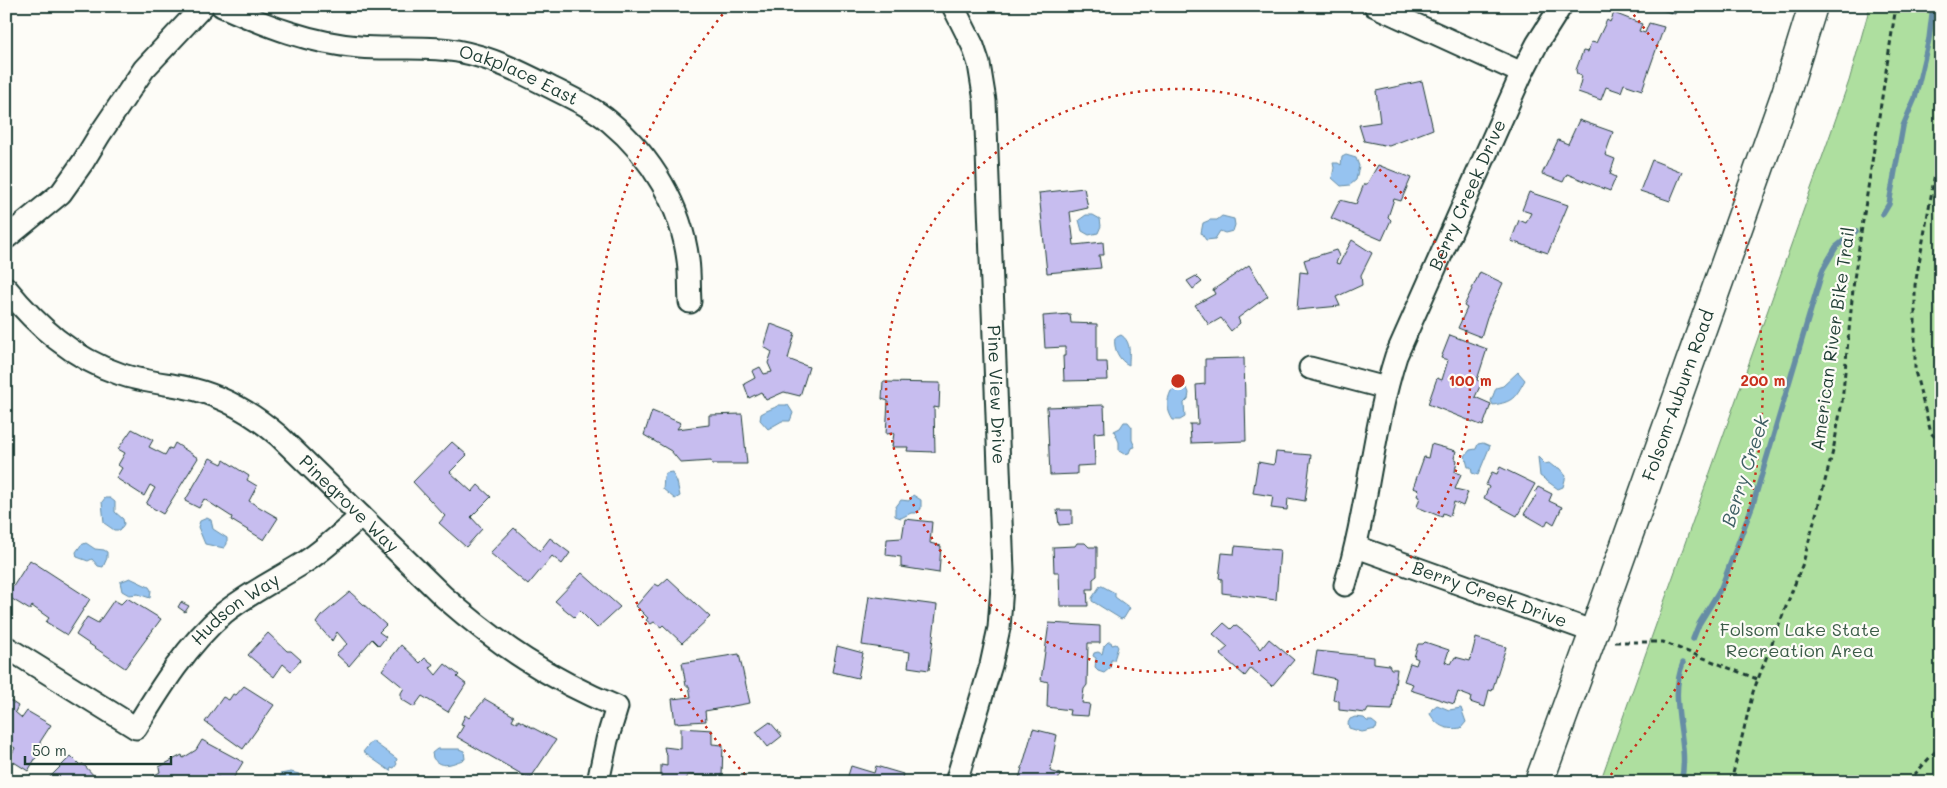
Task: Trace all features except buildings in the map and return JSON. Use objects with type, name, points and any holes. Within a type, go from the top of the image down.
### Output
[{"type":"main road","name":"Folsom-Auburn Road","points":[[1539,782],[1786,93],[1813,6]]},
{"type":"street","points":[[6,238],[61,193],[144,69],[203,6]]},
{"type":"street","name":"Oakplace East","points":[[222,6],[285,32],[321,42],[358,47],[426,48],[456,51],[485,58],[513,68],[585,104],[609,121],[631,141],[650,164],[666,190],[682,232],[688,261],[690,302]]},
{"type":"street","name":"Pine View Drive","points":[[954,6],[966,29],[976,55],[985,101],[1003,572],[999,628],[992,665],[956,782]]},
{"type":"street","points":[[1375,6],[1522,73]]},
{"type":"street","name":"Berry Creek Drive","points":[[1346,585],[1357,547],[1386,388],[1396,356],[1522,73],[1537,44],[1561,6]]},
{"type":"street","name":"Pinegrove Way","points":[[6,288],[26,312],[49,334],[90,361],[119,374],[150,382],[199,390],[217,396],[250,412],[279,436],[472,622],[548,675],[617,707],[607,740],[598,782]]},
{"type":"street","points":[[1310,368],[1386,388]]},
{"type":"street","name":"Hudson Way","points":[[6,647],[136,728],[164,682],[191,646],[224,614],[248,596],[306,561],[336,539],[360,516]]},
{"type":"street","name":"Berry Creek Drive","points":[[1357,547],[1594,632]]},
{"type":"path","name":"American River Bike Trail","points":[[1731,782],[1757,679],[1803,563],[1833,451],[1842,402],[1854,279],[1896,6]]},
{"type":"path","points":[[1941,141],[1915,285],[1915,371],[1931,433],[1941,444]]},
{"type":"path","points":[[1594,632],[1615,642],[1663,642],[1757,679]]},
{"type":"path","points":[[1908,782],[1941,744]]},
{"type":"green space","name":"Folsom Lake State Recreation Area","points":[[1870,6],[1941,6],[1941,782],[1600,782],[1849,81]]},
{"type":"water","points":[[1346,155],[1356,158],[1359,166],[1356,180],[1350,185],[1341,186],[1332,178],[1333,163],[1341,165],[1342,157]]},
{"type":"water","points":[[1086,215],[1093,215],[1100,219],[1101,226],[1098,233],[1089,235],[1082,231],[1079,220]]},
{"type":"water","points":[[1222,216],[1234,219],[1233,231],[1225,233],[1220,231],[1215,239],[1206,240],[1201,233],[1203,223],[1217,220]]},
{"type":"water","points":[[1121,335],[1127,341],[1129,365],[1122,361],[1116,350],[1115,338]]},
{"type":"water","points":[[1518,372],[1525,380],[1516,395],[1509,401],[1493,405],[1491,401],[1496,388],[1503,386]]},
{"type":"water","points":[[1180,387],[1187,388],[1189,393],[1188,399],[1184,403],[1185,417],[1180,420],[1173,420],[1168,410],[1168,398],[1171,391]]},
{"type":"water","points":[[779,405],[788,405],[793,413],[790,421],[782,421],[768,429],[760,420],[761,414]]},
{"type":"water","points":[[1124,422],[1128,422],[1132,427],[1132,440],[1135,447],[1131,448],[1129,453],[1124,454],[1119,451],[1119,442],[1114,431],[1120,428]]},
{"type":"water","points":[[1483,443],[1490,446],[1478,475],[1472,473],[1465,456],[1470,450],[1476,449],[1478,444]]},
{"type":"water","points":[[1538,457],[1545,464],[1549,463],[1559,468],[1566,476],[1563,487],[1558,489],[1540,476]]},
{"type":"water","points":[[672,472],[677,482],[680,496],[675,499],[663,489],[666,473]]},
{"type":"water","points":[[913,495],[921,500],[921,509],[916,513],[911,513],[901,518],[895,516],[895,508],[901,500],[909,501]]},
{"type":"water","points":[[105,498],[110,498],[115,502],[115,512],[123,519],[124,524],[120,530],[114,530],[104,523],[102,502]]},
{"type":"water","points":[[207,518],[211,520],[213,529],[227,538],[227,544],[224,548],[205,544],[198,527],[200,521]]},
{"type":"water","points":[[86,543],[95,549],[107,552],[107,558],[103,567],[98,566],[92,559],[88,561],[77,557],[76,552],[81,545]]},
{"type":"water","points":[[130,578],[149,587],[151,590],[150,598],[138,594],[129,595],[122,591],[120,582]]},
{"type":"water","points":[[1100,586],[1115,593],[1115,597],[1130,608],[1124,618],[1121,619],[1092,601]]},
{"type":"water","points":[[1111,642],[1112,645],[1116,644],[1118,647],[1114,660],[1111,660],[1110,668],[1104,673],[1095,668],[1096,658],[1093,656],[1094,653],[1098,652],[1102,654],[1104,646]]},
{"type":"water","points":[[1437,705],[1449,710],[1461,708],[1466,722],[1461,728],[1447,728],[1439,725],[1430,714]]},
{"type":"water","points":[[1355,717],[1372,721],[1377,725],[1376,729],[1362,732],[1349,728],[1348,723],[1350,719]]},
{"type":"water","points":[[372,741],[397,759],[397,764],[394,768],[391,767],[390,771],[363,752]]},
{"type":"water","points":[[437,749],[459,749],[464,751],[465,759],[444,765],[440,764],[433,758],[432,753]]},
{"type":"water","points":[[291,772],[299,774],[299,782],[280,782],[280,774]]},
{"type":"waterway","points":[[1883,214],[1889,204],[1903,126],[1915,98],[1929,39],[1933,6]]},
{"type":"waterway","name":"Berry Creek","points":[[1693,639],[1699,624],[1721,588],[1753,504],[1823,269],[1836,247],[1856,231]]},
{"type":"waterway","name":"Berry Creek","points":[[1681,782],[1683,752],[1677,693],[1683,663]]}]
